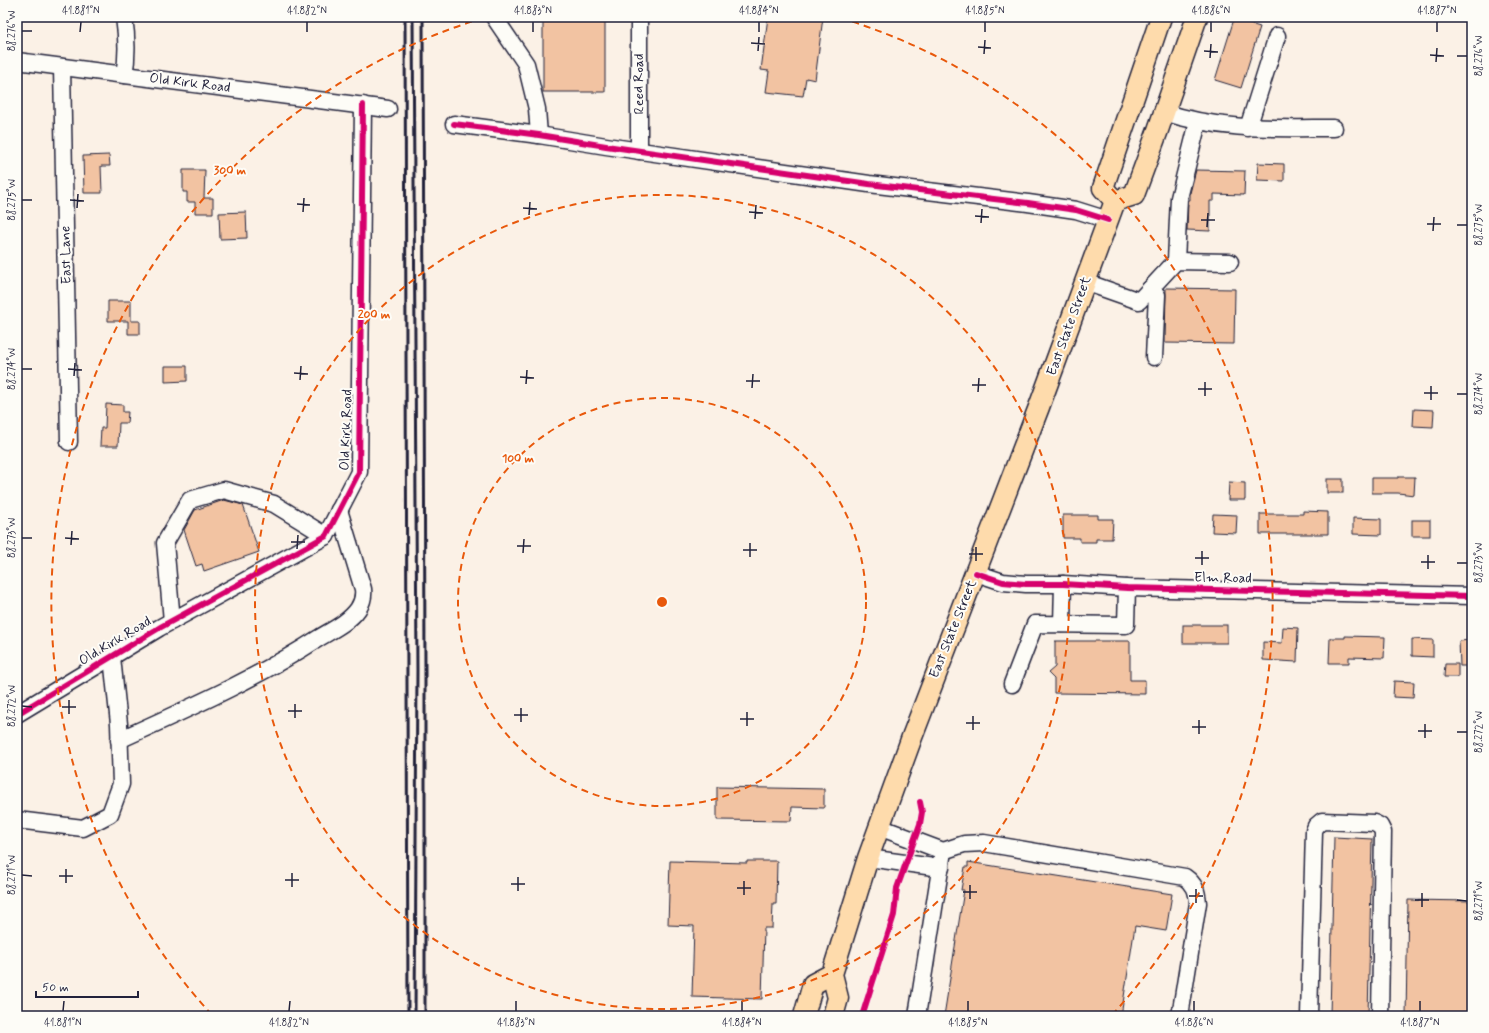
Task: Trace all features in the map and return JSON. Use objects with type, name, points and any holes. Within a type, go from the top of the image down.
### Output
[{"type":"main road","points":[[1161,17],[1103,188],[1115,201],[1134,195],[1197,17]]},
{"type":"main road","name":"East State Street","points":[[832,974],[868,858],[928,693],[976,573],[1115,201]]},
{"type":"main road","points":[[804,1016],[813,984],[832,974],[838,998],[833,1016]]},
{"type":"street","points":[[124,17],[128,58],[124,75]]},
{"type":"street","points":[[494,17],[526,64],[537,109],[539,135]]},
{"type":"street","name":"Reed Road","points":[[639,17],[639,151]]},
{"type":"street","points":[[1248,128],[1277,36]]},
{"type":"street","name":"Old Kirk Road","points":[[17,61],[388,109]]},
{"type":"street","name":"East Lane","points":[[62,67],[69,442]]},
{"type":"street","name":"Old Kirk Road","points":[[17,714],[172,621],[326,536],[358,472],[363,105]]},
{"type":"street","points":[[1164,112],[1198,122],[1248,128],[1334,128]]},
{"type":"street","points":[[1085,282],[1139,301],[1176,261],[1180,198],[1198,122]]},
{"type":"street","points":[[454,124],[539,135],[869,184],[1076,210],[1108,220]]},
{"type":"street","points":[[1176,261],[1230,262]]},
{"type":"street","points":[[1150,289],[1157,295],[1154,357]]},
{"type":"street","points":[[172,621],[165,543],[190,500],[224,490],[274,504],[326,536]]},
{"type":"street","points":[[119,740],[196,705],[292,656],[347,620],[357,610],[362,603],[364,594],[339,510]]},
{"type":"street","name":"Elm Road","points":[[976,573],[1003,582],[1026,584],[1063,584],[1127,588],[1472,596]]},
{"type":"street","points":[[1062,624],[1063,584]]},
{"type":"street","points":[[1012,684],[1036,624],[1126,625],[1127,588]]},
{"type":"street","points":[[17,820],[83,828],[110,814],[121,784],[112,657]]},
{"type":"street","points":[[1309,1016],[1314,831],[1316,826],[1322,821],[1374,823],[1380,826],[1383,832],[1380,1016]]},
{"type":"street","points":[[879,827],[943,851],[964,844],[984,843],[1185,877],[1192,882],[1197,890],[1198,903],[1180,1016]]},
{"type":"street","points":[[918,1016],[943,851]]},
{"type":"street","points":[[868,858],[941,868]]},
{"type":"building","points":[[543,17],[605,17],[605,92],[543,92]]},
{"type":"building","points":[[768,17],[823,17],[815,80],[806,78],[803,96],[766,92],[769,71],[761,70]]},
{"type":"building","points":[[1234,19],[1260,27],[1241,88],[1215,80]]},
{"type":"building","points":[[109,155],[110,166],[101,166],[102,193],[84,193],[83,156]]},
{"type":"building","points":[[1258,163],[1284,164],[1284,181],[1257,180]]},
{"type":"building","points":[[183,170],[205,170],[204,198],[213,198],[213,213],[195,213],[195,202],[187,202],[187,192],[183,192]]},
{"type":"building","points":[[1196,170],[1245,171],[1244,195],[1214,194],[1214,201],[1210,201],[1210,231],[1187,230],[1188,200],[1190,200],[1190,193]]},
{"type":"building","points":[[246,212],[247,238],[220,239],[219,213]]},
{"type":"building","points":[[1166,288],[1235,289],[1234,344],[1165,343]]},
{"type":"building","points":[[108,301],[131,301],[131,321],[140,321],[140,334],[128,334],[128,321],[108,321]]},
{"type":"building","points":[[165,366],[187,366],[187,381],[165,382]]},
{"type":"building","points":[[106,404],[123,405],[123,412],[128,412],[127,423],[119,423],[118,446],[100,446],[101,428],[105,428]]},
{"type":"building","points":[[1414,409],[1434,410],[1433,427],[1413,426]]},
{"type":"building","points":[[1415,477],[1414,495],[1398,493],[1372,493],[1372,478]]},
{"type":"building","points":[[1327,479],[1343,479],[1343,493],[1327,493]]},
{"type":"building","points":[[1229,482],[1245,483],[1245,500],[1228,500]]},
{"type":"building","points":[[224,500],[243,505],[259,552],[204,571],[202,564],[196,566],[184,530],[195,510]]},
{"type":"building","points":[[1303,511],[1328,512],[1328,534],[1260,534],[1260,514],[1303,514]]},
{"type":"building","points":[[1213,514],[1237,515],[1236,533],[1212,532]]},
{"type":"building","points":[[1063,515],[1098,515],[1098,519],[1113,519],[1112,539],[1096,539],[1096,542],[1080,542],[1080,538],[1063,538]]},
{"type":"building","points":[[1353,518],[1381,519],[1381,535],[1353,534]]},
{"type":"building","points":[[1412,520],[1430,520],[1430,536],[1412,536]]},
{"type":"building","points":[[1183,625],[1227,625],[1227,643],[1183,643]]},
{"type":"building","points":[[1283,627],[1298,628],[1297,662],[1263,660],[1263,642],[1282,643]]},
{"type":"building","points":[[1345,636],[1385,637],[1384,658],[1349,657],[1349,663],[1329,663],[1330,638],[1345,638]]},
{"type":"building","points":[[1412,639],[1433,640],[1433,657],[1412,656]]},
{"type":"building","points":[[1472,640],[1472,666],[1460,666],[1459,641]]},
{"type":"building","points":[[1055,641],[1130,641],[1130,680],[1145,680],[1145,694],[1054,693],[1054,679],[1048,673],[1055,667]]},
{"type":"building","points":[[1445,664],[1458,664],[1458,677],[1444,677]]},
{"type":"building","points":[[1394,681],[1414,682],[1413,698],[1393,697]]},
{"type":"building","points":[[717,787],[824,789],[824,808],[792,807],[791,821],[717,820]]},
{"type":"building","points":[[1334,837],[1372,839],[1368,1016],[1330,1016]]},
{"type":"building","points":[[670,861],[747,863],[747,861],[777,861],[776,904],[773,904],[772,928],[764,928],[762,999],[692,997],[694,926],[668,925]]},
{"type":"building","points":[[968,862],[1172,894],[1166,931],[1135,926],[1121,1016],[944,1016],[964,890],[961,890],[965,867],[968,867]]},
{"type":"building","points":[[1408,900],[1472,901],[1472,1016],[1406,1016]]},
{"type":"railway","points":[[405,17],[408,1016]]},
{"type":"railway","points":[[413,17],[417,670],[415,1016]]},
{"type":"railway","points":[[423,17],[425,1016]]},
{"type":"cycle path","points":[[17,714],[159,628],[326,536],[359,472],[363,105]]},
{"type":"cycle path","points":[[454,124],[539,135],[869,184],[1076,210],[1108,220]]},
{"type":"cycle path","points":[[976,573],[1003,582],[1026,584],[1063,584],[1127,588],[1472,596]]},
{"type":"cycle path","points":[[862,1016],[894,915],[897,888],[920,824],[922,812],[920,802]]}]
